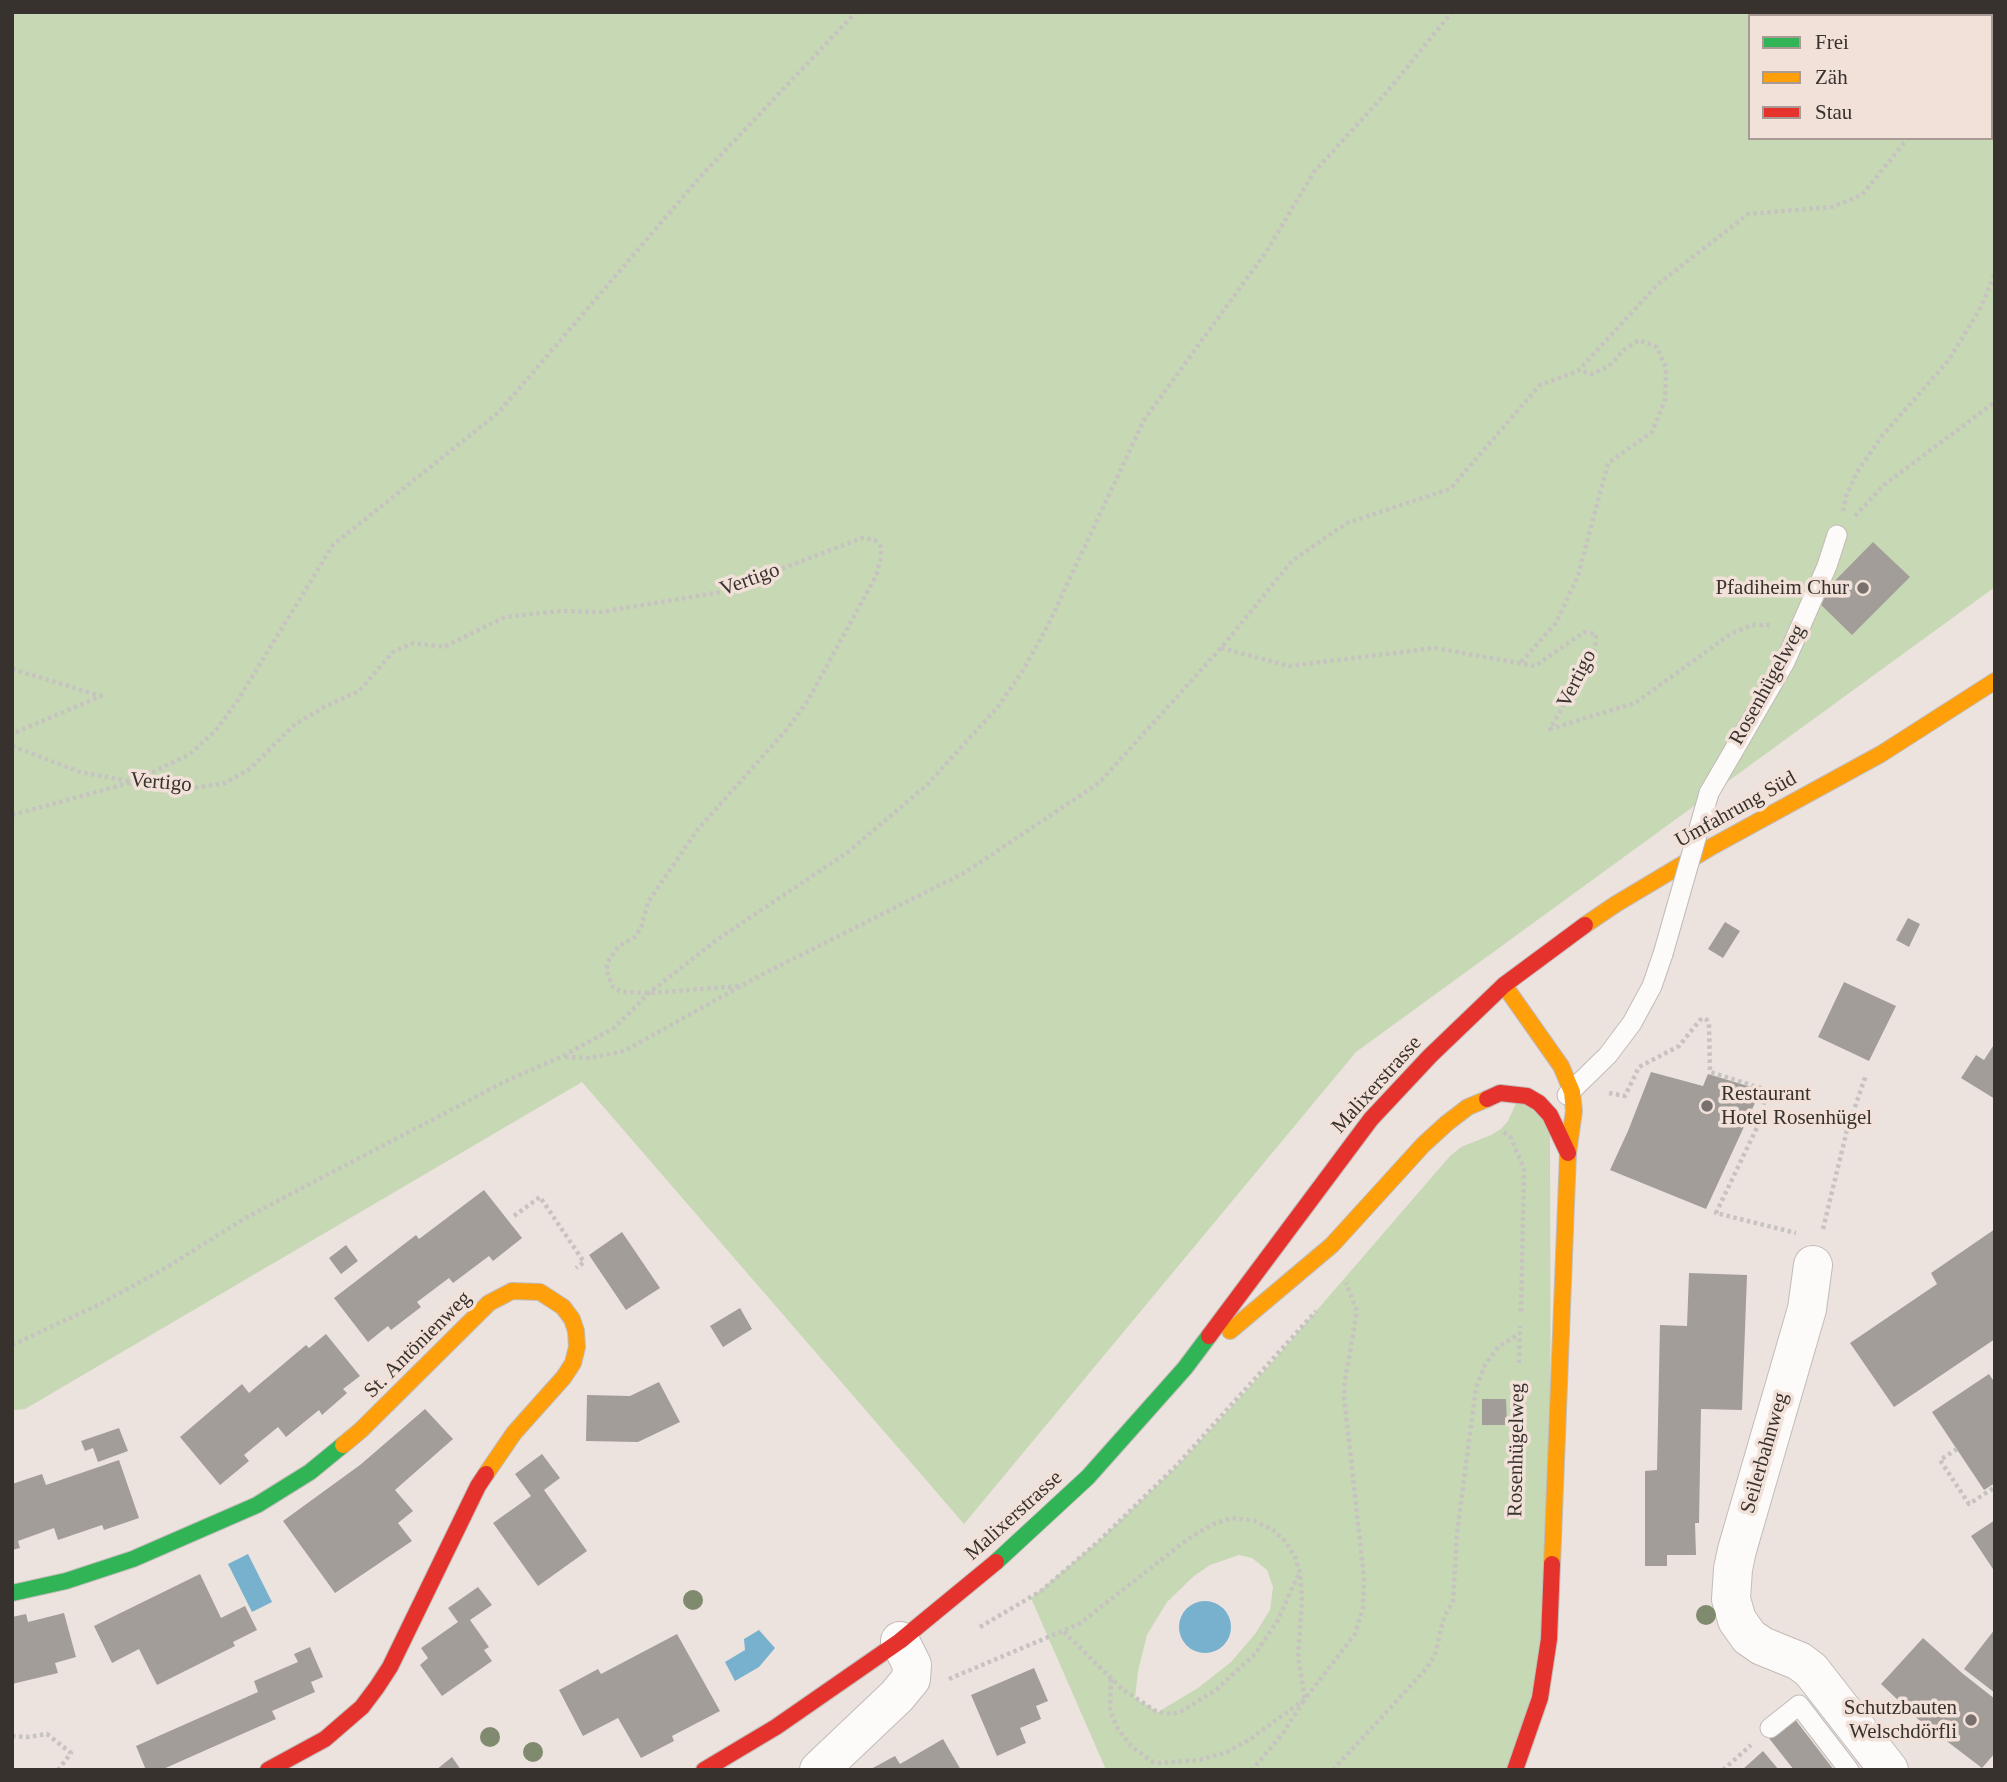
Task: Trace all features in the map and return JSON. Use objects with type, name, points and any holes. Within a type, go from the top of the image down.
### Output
[{"type":"main road","name":"Umfahrung Süd","points":[[1504,985],[1616,904],[1713,846],[1881,754],[1995,681]]},
{"type":"main road","points":[[1504,985],[1565,1073],[1572,1092],[1574,1120],[1568,1153],[1549,1639],[1539,1698],[1516,1770]]},
{"type":"main road","name":"Malixerstrasse","points":[[704,1770],[776,1727],[900,1642],[1007,1553],[1079,1485],[1132,1431],[1185,1368],[1371,1119],[1430,1056],[1504,985]]},
{"type":"main road","points":[[1185,1368],[1332,1245],[1423,1145],[1458,1114],[1490,1096],[1511,1093],[1527,1096],[1544,1108],[1568,1153]]},
{"type":"main road","name":"St. Antönienweg","points":[[12,1593],[66,1581],[133,1559],[257,1505],[302,1478],[335,1453],[489,1303],[512,1291],[540,1292],[551,1298],[563,1307],[572,1319],[577,1347],[573,1363],[564,1377],[513,1433],[478,1486],[390,1667],[377,1687],[362,1707],[325,1740],[268,1770]]},
{"type":"street","name":"Seilerbahnweg","points":[[1817,1252],[1807,1309],[1732,1569],[1731,1599],[1737,1620],[1749,1637],[1762,1646],[1799,1661],[1811,1670],[1889,1770]]},
{"type":"street","points":[[819,1770],[897,1696],[911,1679],[912,1665],[900,1642]]},
{"type":"lane","name":"Rosenhügelweg","points":[[1544,1108],[1572,1092],[1608,1055],[1632,1023],[1652,986],[1709,793],[1785,662],[1827,566],[1837,536]]},
{"type":"lane","points":[[1770,1728],[1799,1706],[1849,1770]]},
{"type":"path","points":[[12,815],[133,782],[190,754],[216,730],[236,703],[333,545],[499,412],[701,176],[856,12]]},
{"type":"path","points":[[12,1345],[100,1304],[167,1267],[247,1217],[614,1028],[649,993],[718,939],[848,852],[927,785],[997,708],[1022,672],[1048,625],[1144,420],[1266,252],[1314,172],[1386,93],[1452,12]]},
{"type":"path","points":[[563,1056],[590,1058],[624,1051],[742,986],[964,873],[1100,783],[1221,648],[1292,561],[1347,523],[1450,489],[1539,385],[1578,371],[1658,284],[1748,214],[1832,207],[1862,195],[1906,140]]},
{"type":"path","points":[[1837,536],[1846,497],[1857,472],[1882,436],[1948,360],[1980,307],[1995,274]]},
{"type":"path","points":[[1521,662],[1556,622],[1578,576],[1608,463],[1652,432],[1665,400],[1666,368],[1662,357],[1657,347],[1639,340],[1625,349],[1609,366],[1592,374],[1578,371]]},
{"type":"path","points":[[1837,536],[1884,485],[1995,402]]},
{"type":"path","name":"Vertigo","points":[[12,746],[80,772],[133,782],[194,788],[225,783],[251,768],[294,725],[359,691],[393,652],[413,643],[444,647],[505,617],[560,611],[601,612],[721,592],[862,538],[875,540],[881,547],[876,576],[807,702],[787,729],[698,829],[648,902],[641,928],[635,937],[619,946],[609,960],[606,970],[613,987],[622,992],[649,993],[742,986]]},
{"type":"path","name":"Vertigo","points":[[1221,648],[1289,666],[1435,648],[1535,666],[1584,632],[1596,634],[1595,649],[1550,729],[1635,703],[1732,633],[1752,625],[1773,625]]},
{"type":"path","points":[[12,669],[101,696],[12,734]]},
{"type":"path","points":[[1616,1093],[1625,1096],[1639,1067],[1679,1046],[1700,1020],[1707,1020],[1710,1072],[1767,1090],[1760,1121],[1716,1213],[1817,1252],[1847,1130],[1866,1075]]},
{"type":"path","name":"Rosenhügelweg","points":[[1501,1129],[1511,1138],[1524,1169],[1518,1376]]},
{"type":"path","points":[[514,1216],[540,1197],[576,1251]]},
{"type":"path","points":[[1252,1770],[1283,1733],[1305,1699],[1351,1640],[1363,1608],[1364,1578],[1344,1396],[1357,1311],[1344,1279],[1336,1289]]},
{"type":"path","points":[[973,1631],[1041,1591],[1099,1541],[1178,1465],[1318,1308]]},
{"type":"path","points":[[1333,1770],[1426,1669],[1434,1655],[1444,1617],[1453,1601],[1457,1534],[1476,1388],[1485,1365],[1498,1347],[1519,1334]]},
{"type":"path","points":[[1957,1449],[1940,1460],[1969,1504],[1995,1487]]},
{"type":"path","points":[[968,1671],[1064,1632],[1093,1615],[1188,1539],[1223,1520],[1248,1519],[1265,1524],[1273,1530],[1291,1550],[1300,1573],[1302,1600],[1298,1657],[1305,1699]]},
{"type":"path","points":[[1064,1632],[1122,1689],[1157,1712],[1171,1714],[1192,1707],[1216,1690],[1256,1653],[1278,1620],[1300,1573]]},
{"type":"path","points":[[1111,1679],[1109,1704],[1118,1729],[1131,1746],[1160,1763],[1199,1760],[1227,1752],[1256,1736],[1305,1699]]},
{"type":"path","points":[[1723,1770],[1770,1728]]},
{"type":"path","points":[[12,1736],[47,1734],[71,1753],[58,1770]]},
{"type":"green space","points":[[12,12],[1995,12],[1995,587],[1356,1052],[964,1524],[582,1082],[25,1409],[12,1410]]},
{"type":"green space","points":[[1520,1094],[1550,1115],[1551,1607],[1515,1770],[1106,1770],[1031,1598],[1099,1541],[1178,1465],[1267,1368],[1450,1156],[1461,1147],[1501,1129],[1508,1121]],"holes":[[[1239,1555],[1252,1558],[1267,1570],[1273,1587],[1270,1610],[1255,1634],[1231,1662],[1198,1688],[1158,1712],[1135,1698],[1138,1671],[1147,1635],[1167,1602],[1210,1565]]]},
{"type":"water","points":[[248,1554],[272,1602],[252,1612],[228,1564]]},
{"type":"water","points":[[1205,1601],[1215,1603],[1223,1609],[1229,1617],[1229,1637],[1223,1645],[1215,1651],[1205,1653],[1195,1651],[1187,1645],[1181,1637],[1179,1627],[1181,1617],[1187,1609],[1195,1603]]},
{"type":"water","points":[[759,1630],[775,1648],[759,1667],[735,1681],[725,1662],[745,1650],[744,1639]]},
{"type":"building","name":"Pfadiheim Chur","points":[[1873,542],[1910,577],[1852,635],[1816,600]]},
{"type":"building","points":[[1908,918],[1920,924],[1909,947],[1896,940]]},
{"type":"building","points":[[1725,922],[1740,931],[1723,958],[1708,949]]},
{"type":"building","points":[[1844,982],[1896,1006],[1869,1061],[1818,1037]]},
{"type":"building","points":[[1995,1043],[1995,1099],[1961,1078],[1976,1055],[1984,1060]]},
{"type":"building","points":[[1651,1072],[1703,1086],[1708,1074],[1761,1090],[1706,1209],[1610,1170]]},
{"type":"building","points":[[484,1190],[522,1238],[493,1261],[489,1256],[453,1283],[449,1278],[417,1302],[421,1307],[391,1330],[388,1326],[368,1342],[334,1298],[416,1235],[419,1239]]},
{"type":"building","points":[[1995,1229],[1995,1339],[1894,1407],[1850,1343],[1937,1284],[1931,1273]]},
{"type":"building","points":[[622,1232],[660,1288],[626,1310],[589,1255]]},
{"type":"building","points":[[346,1245],[358,1261],[341,1274],[329,1258]]},
{"type":"building","points":[[1689,1273],[1747,1275],[1742,1410],[1701,1409],[1696,1555],[1667,1555],[1667,1566],[1645,1566],[1645,1471],[1657,1470],[1660,1325],[1687,1326]]},
{"type":"building","points":[[740,1308],[752,1329],[723,1347],[710,1326]]},
{"type":"building","points":[[326,1334],[360,1376],[343,1389],[347,1393],[322,1415],[319,1410],[286,1437],[278,1427],[244,1455],[249,1461],[220,1485],[180,1437],[242,1384],[249,1393],[306,1345],[309,1348]]},
{"type":"building","points":[[1989,1374],[1995,1383],[1995,1483],[1984,1490],[1932,1412]]},
{"type":"building","points":[[659,1382],[680,1422],[638,1442],[586,1441],[587,1395],[630,1396]]},
{"type":"building","points":[[1482,1399],[1506,1399],[1507,1425],[1482,1425]]},
{"type":"building","points":[[425,1409],[453,1439],[395,1490],[413,1511],[398,1523],[412,1541],[335,1593],[283,1521],[360,1465]]},
{"type":"building","points":[[119,1428],[128,1451],[98,1462],[93,1448],[85,1451],[81,1441]]},
{"type":"building","points":[[542,1454],[560,1478],[544,1490],[587,1551],[538,1586],[493,1523],[531,1496],[515,1474]]},
{"type":"building","points":[[119,1460],[139,1518],[104,1530],[102,1525],[58,1540],[54,1528],[18,1541],[20,1548],[12,1550],[12,1484],[42,1474],[46,1485]]},
{"type":"building","points":[[1995,1520],[1995,1572],[1971,1536]]},
{"type":"building","points":[[200,1574],[221,1618],[245,1606],[257,1630],[233,1642],[235,1646],[157,1685],[139,1649],[112,1663],[94,1626]]},
{"type":"building","points":[[478,1587],[492,1605],[470,1620],[489,1647],[484,1650],[492,1661],[442,1696],[420,1665],[428,1658],[421,1648],[458,1622],[448,1608]]},
{"type":"building","points":[[64,1613],[76,1657],[55,1663],[58,1673],[12,1684],[12,1617],[26,1614],[28,1622]]},
{"type":"building","points":[[1995,1629],[1995,1693],[1964,1669]]},
{"type":"building","points":[[677,1634],[720,1711],[672,1736],[674,1741],[641,1758],[618,1718],[583,1736],[559,1690],[598,1669],[601,1674]]},
{"type":"building","points":[[1923,1638],[1995,1699],[1995,1753],[1982,1768],[1919,1720],[1881,1684]]},
{"type":"building","points":[[310,1647],[323,1677],[311,1682],[315,1692],[272,1711],[276,1719],[161,1770],[146,1770],[136,1746],[258,1692],[254,1681],[298,1662],[294,1654]]},
{"type":"building","points":[[1034,1668],[1048,1701],[1036,1706],[1041,1719],[1020,1728],[1026,1743],[997,1756],[971,1695]]},
{"type":"building","points":[[1794,1718],[1834,1770],[1794,1770],[1768,1737]]},
{"type":"building","points":[[943,1739],[961,1770],[869,1770],[895,1756],[900,1764]]},
{"type":"building","points":[[1763,1751],[1779,1770],[1742,1770]]},
{"type":"building","points":[[452,1757],[461,1770],[436,1770]]},
{"type":"traffic: fast","points":[[996,1562],[1088,1477],[1185,1368],[1209,1336]]},
{"type":"traffic: fast","points":[[12,1593],[66,1581],[133,1559],[257,1505],[310,1472],[343,1445]]},
{"type":"traffic: slow","points":[[1585,925],[1713,846],[1881,754],[1995,681]]},
{"type":"traffic: slow","points":[[1504,985],[1561,1066],[1572,1092],[1574,1111],[1568,1153],[1552,1564]]},
{"type":"traffic: slow","points":[[1230,1331],[1332,1245],[1423,1145],[1447,1123],[1468,1107],[1487,1099]]},
{"type":"traffic: slow","points":[[343,1445],[489,1303],[512,1291],[540,1292],[563,1307],[572,1319],[577,1347],[573,1363],[564,1377],[514,1433],[486,1474]]},
{"type":"traffic: jam","points":[[1209,1336],[1371,1119],[1430,1056],[1504,985],[1585,925]]},
{"type":"traffic: jam","points":[[1487,1099],[1500,1093],[1527,1096],[1539,1103],[1550,1115],[1568,1153]]},
{"type":"traffic: jam","points":[[268,1770],[325,1739],[362,1707],[377,1687],[390,1667],[486,1474]]},
{"type":"traffic: jam","points":[[704,1770],[776,1727],[900,1641],[996,1562]]},
{"type":"traffic: jam","points":[[1515,1770],[1540,1698],[1549,1639],[1552,1564]]},
{"type":"place","name":"Pfadiheim Chur","points":[[1863,588]]},
{"type":"place","name":"Restaurant Hotel Rosenhügel","points":[[1707,1106]]},
{"type":"place","name":"Schutzbauten Welschdörfli","points":[[1971,1720]]}]
